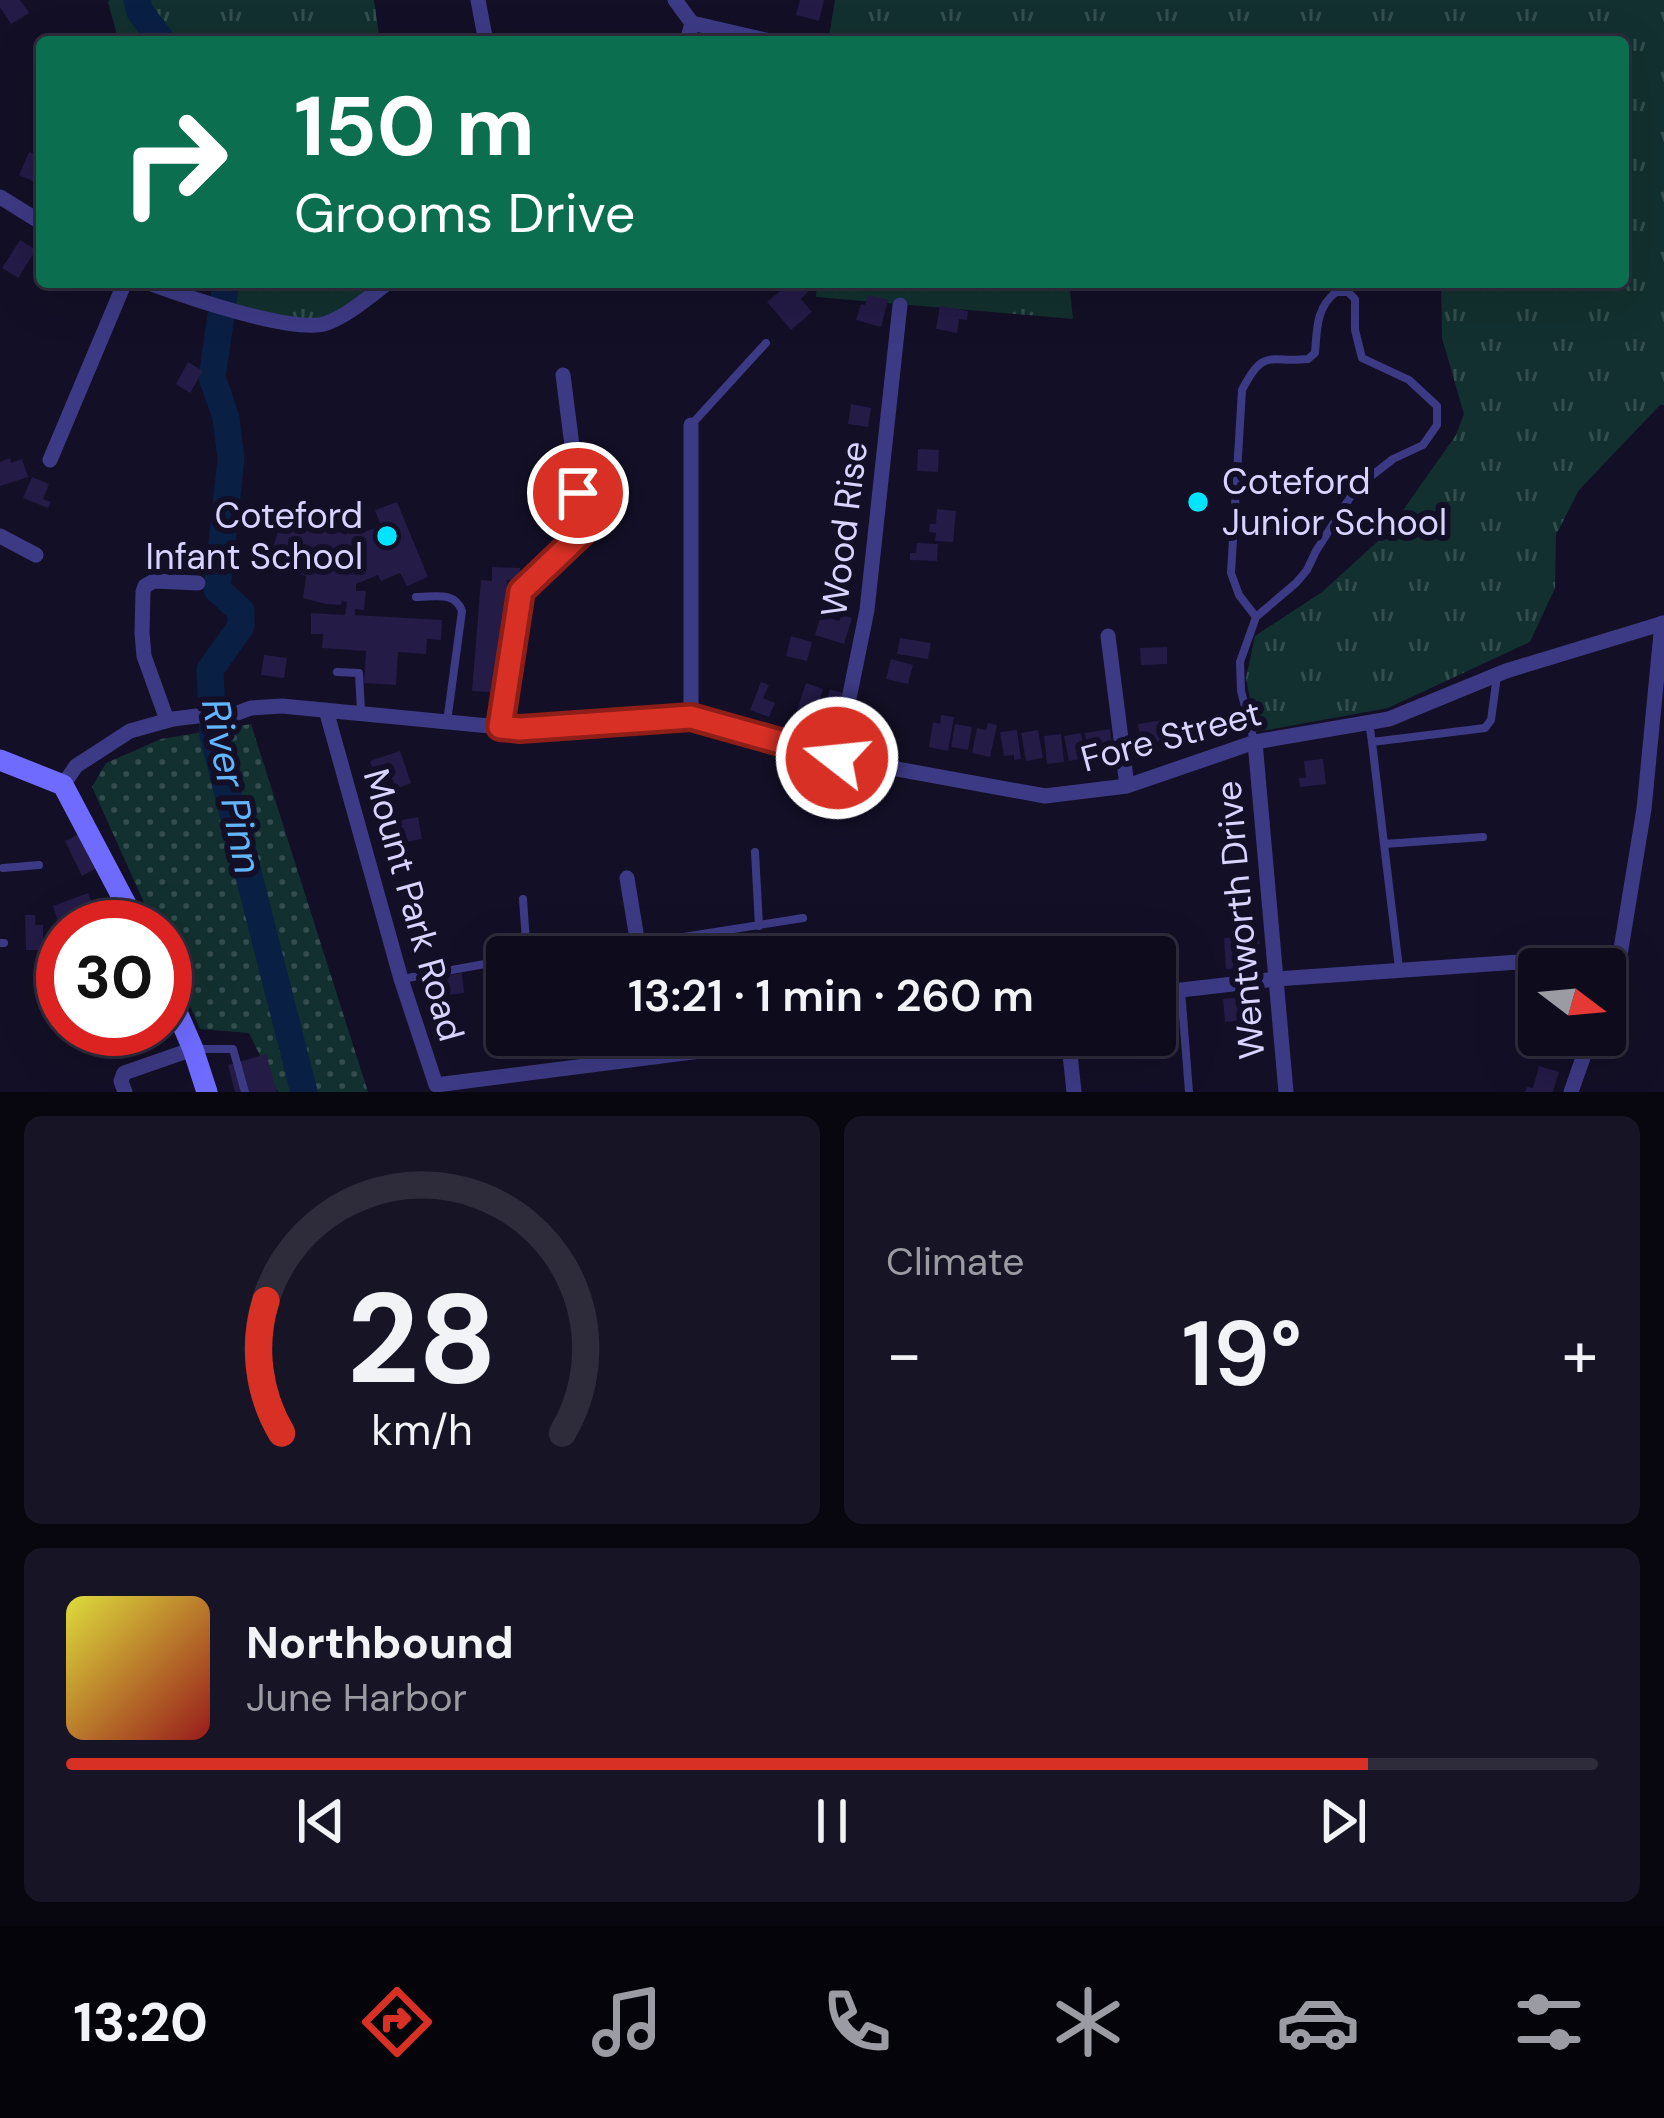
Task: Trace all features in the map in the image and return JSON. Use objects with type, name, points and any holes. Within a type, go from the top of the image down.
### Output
[{"type":"main road","points":[[0,760],[63,785],[124,900]]},
{"type":"main road","points":[[193,1048],[207,1092]]},
{"type":"street","points":[[478,0],[485,36]]},
{"type":"street","points":[[675,0],[692,23],[749,36]]},
{"type":"street","points":[[689,36],[692,23]]},
{"type":"street","points":[[0,197],[36,219]]},
{"type":"street","points":[[50,460],[122,288]]},
{"type":"street","points":[[165,288],[300,325],[325,324],[381,288]]},
{"type":"street","name":"Wood Rise","points":[[837,758],[866,610],[900,305]]},
{"type":"street","points":[[500,727],[521,591],[583,532],[563,375]]},
{"type":"street","points":[[691,717],[692,425]]},
{"type":"street","points":[[0,536],[35,555]]},
{"type":"street","points":[[167,720],[145,656],[143,592],[154,581],[198,583]]},
{"type":"street","points":[[1621,948],[1644,809],[1663,623]]},
{"type":"street","name":"Fore Street","points":[[63,785],[76,766],[130,731],[167,720],[282,706],[520,729],[691,717],[837,758],[1045,796],[1127,786],[1255,742],[1389,719],[1497,674],[1663,623]]},
{"type":"street","points":[[1108,635],[1127,786]]},
{"type":"street","name":"Mount Park Road","points":[[326,710],[401,980],[437,1089],[657,1056]]},
{"type":"street","name":"Wentworth Drive","points":[[1255,742],[1286,1092]]},
{"type":"street","points":[[626,878],[636,936]]},
{"type":"street","points":[[1176,989],[1518,961]]},
{"type":"street","points":[[125,1092],[124,1073],[193,1048]]},
{"type":"street","points":[[1071,1056],[1075,1092]]},
{"type":"street","points":[[1571,1092],[1584,1056]]},
{"type":"lane","points":[[1255,742],[1241,691],[1240,662],[1256,617],[1307,570],[1356,488],[1393,459],[1423,445],[1437,425],[1437,406],[1409,380],[1362,358],[1355,331],[1355,299],[1348,292],[1336,292],[1323,305],[1315,353],[1308,359],[1263,361],[1242,390],[1231,573],[1239,595],[1256,617]]},
{"type":"lane","points":[[692,425],[766,343]]},
{"type":"lane","points":[[416,597],[452,596],[462,611],[447,722]]},
{"type":"lane","points":[[337,672],[358,673],[361,713]]},
{"type":"lane","points":[[1372,742],[1485,728],[1491,720],[1497,674]]},
{"type":"lane","points":[[1369,722],[1399,969]]},
{"type":"lane","points":[[1384,844],[1483,837]]},
{"type":"lane","points":[[755,852],[760,926]]},
{"type":"lane","points":[[3,868],[39,865]]},
{"type":"lane","points":[[523,899],[526,936]]},
{"type":"lane","points":[[712,936],[803,918]]},
{"type":"lane","points":[[401,980],[486,964]]},
{"type":"lane","points":[[1180,989],[1189,1092]]},
{"type":"lane","points":[[193,1048],[233,1049],[244,1092]]},
{"type":"green space","points":[[374,0],[379,36],[117,36],[108,2]]},
{"type":"green space","points":[[835,0],[1664,0],[1664,405],[1579,490],[1556,535],[1555,588],[1530,642],[1388,708],[1256,732],[1246,678],[1255,636],[1322,592],[1387,533],[1456,435],[1464,414],[1442,338],[1441,288],[1629,288],[1629,36],[829,36]]},
{"type":"green space","points":[[234,288],[380,288],[324,324],[231,309]]},
{"type":"green space","points":[[817,288],[1070,288],[1073,319],[816,297]]},
{"type":"green space","points":[[251,724],[368,1092],[278,1092],[249,1033],[200,1029],[192,1011],[192,900],[143,900],[92,787],[106,763],[161,739]]},
{"type":"building","points":[[0,0],[20,0],[29,13],[11,24]]},
{"type":"building","points":[[800,0],[824,0],[819,21],[796,15]]},
{"type":"building","points":[[29,152],[36,155],[36,182],[19,175]]},
{"type":"building","points":[[20,240],[36,250],[18,278],[2,268]]},
{"type":"building","points":[[784,288],[805,288],[808,292],[801,299],[812,312],[791,330],[767,302]]},
{"type":"building","points":[[868,295],[888,300],[881,327],[856,320]]},
{"type":"building","points":[[940,306],[968,311],[967,320],[959,319],[957,333],[936,329]]},
{"type":"building","points":[[188,362],[203,371],[190,393],[176,384]]},
{"type":"building","points":[[851,404],[871,408],[868,427],[848,424]]},
{"type":"building","points":[[918,449],[939,450],[938,472],[917,471]]},
{"type":"building","points":[[10,458],[11,463],[22,459],[28,477],[0,486],[0,462]]},
{"type":"building","points":[[32,477],[49,484],[43,499],[51,502],[48,508],[23,498]]},
{"type":"building","points":[[397,502],[428,577],[407,586],[400,573],[356,584],[356,591],[366,591],[364,610],[355,609],[355,615],[442,620],[441,640],[427,639],[426,654],[398,652],[396,685],[364,683],[366,651],[322,648],[323,634],[311,634],[311,613],[345,615],[347,602],[326,604],[303,598],[306,576],[268,564],[284,512],[313,520],[310,530],[316,532],[318,526],[347,535],[345,523],[359,521],[361,533],[381,526],[375,510]]},
{"type":"building","points":[[937,509],[956,511],[953,542],[935,541],[936,533],[929,532],[930,524],[936,524]]},
{"type":"building","points":[[917,543],[938,544],[937,561],[910,560]]},
{"type":"building","points":[[492,567],[520,568],[520,581],[507,580],[503,693],[472,691],[481,580],[492,581]]},
{"type":"building","points":[[842,614],[852,618],[844,644],[815,635],[821,615],[839,621]]},
{"type":"building","points":[[791,636],[812,642],[807,661],[786,656]]},
{"type":"building","points":[[900,638],[931,643],[928,659],[897,654]]},
{"type":"building","points":[[1167,647],[1167,664],[1141,665],[1140,648]]},
{"type":"building","points":[[264,655],[287,658],[284,678],[261,675]]},
{"type":"building","points":[[891,659],[913,665],[908,684],[886,679]]},
{"type":"building","points":[[761,682],[769,685],[763,698],[775,703],[769,717],[750,710]]},
{"type":"building","points":[[806,683],[823,689],[815,716],[797,710]]},
{"type":"building","points":[[830,689],[846,694],[838,722],[821,717]]},
{"type":"building","points":[[941,715],[954,717],[948,751],[929,747],[933,722],[940,724]]},
{"type":"building","points":[[1163,720],[1166,741],[1141,744],[1138,724]]},
{"type":"building","points":[[988,723],[997,725],[990,757],[972,753],[977,728],[986,730]]},
{"type":"building","points":[[955,724],[972,727],[968,750],[951,747]]},
{"type":"building","points":[[1110,729],[1120,757],[1089,758],[1085,733]]},
{"type":"building","points":[[1017,730],[1021,759],[1014,760],[1014,755],[1004,756],[1000,732]]},
{"type":"building","points":[[1038,730],[1043,758],[1026,761],[1021,733]]},
{"type":"building","points":[[1081,733],[1087,762],[1080,764],[1079,759],[1069,761],[1064,736]]},
{"type":"building","points":[[1061,734],[1064,762],[1047,764],[1044,736]]},
{"type":"building","points":[[400,751],[411,783],[396,789],[391,775],[377,780],[370,761]]},
{"type":"building","points":[[1323,759],[1326,784],[1300,787],[1299,778],[1306,778],[1304,761]]},
{"type":"building","points":[[418,817],[422,839],[394,844],[391,822]]},
{"type":"building","points":[[79,834],[100,866],[82,876],[65,841]]},
{"type":"building","points":[[25,915],[35,915],[36,950],[26,950]]},
{"type":"building","points":[[1259,935],[1260,952],[1253,953],[1253,967],[1226,969],[1224,938]]},
{"type":"building","points":[[462,973],[464,993],[439,996],[437,977]]},
{"type":"building","points":[[1252,996],[1254,1011],[1262,1010],[1263,1018],[1225,1022],[1223,999]]},
{"type":"building","points":[[266,1054],[277,1092],[235,1092],[228,1065]]},
{"type":"building","points":[[1539,1066],[1559,1072],[1553,1092],[1525,1092],[1533,1088]]},
{"type":"waterway","name":"River Pinn","points":[[137,0],[158,36]]},
{"type":"waterway","name":"River Pinn","points":[[225,288],[212,377],[226,418],[231,459],[217,589],[241,611],[241,626],[210,670],[213,735],[304,1092]]},
{"type":"place","name":"Coteford Junior School","points":[[1198,502]]},
{"type":"place","name":"Coteford Infant School","points":[[387,536]]},
{"type":"route","points":[[578,493],[583,532],[521,591],[500,727],[691,717],[837,758]]}]
